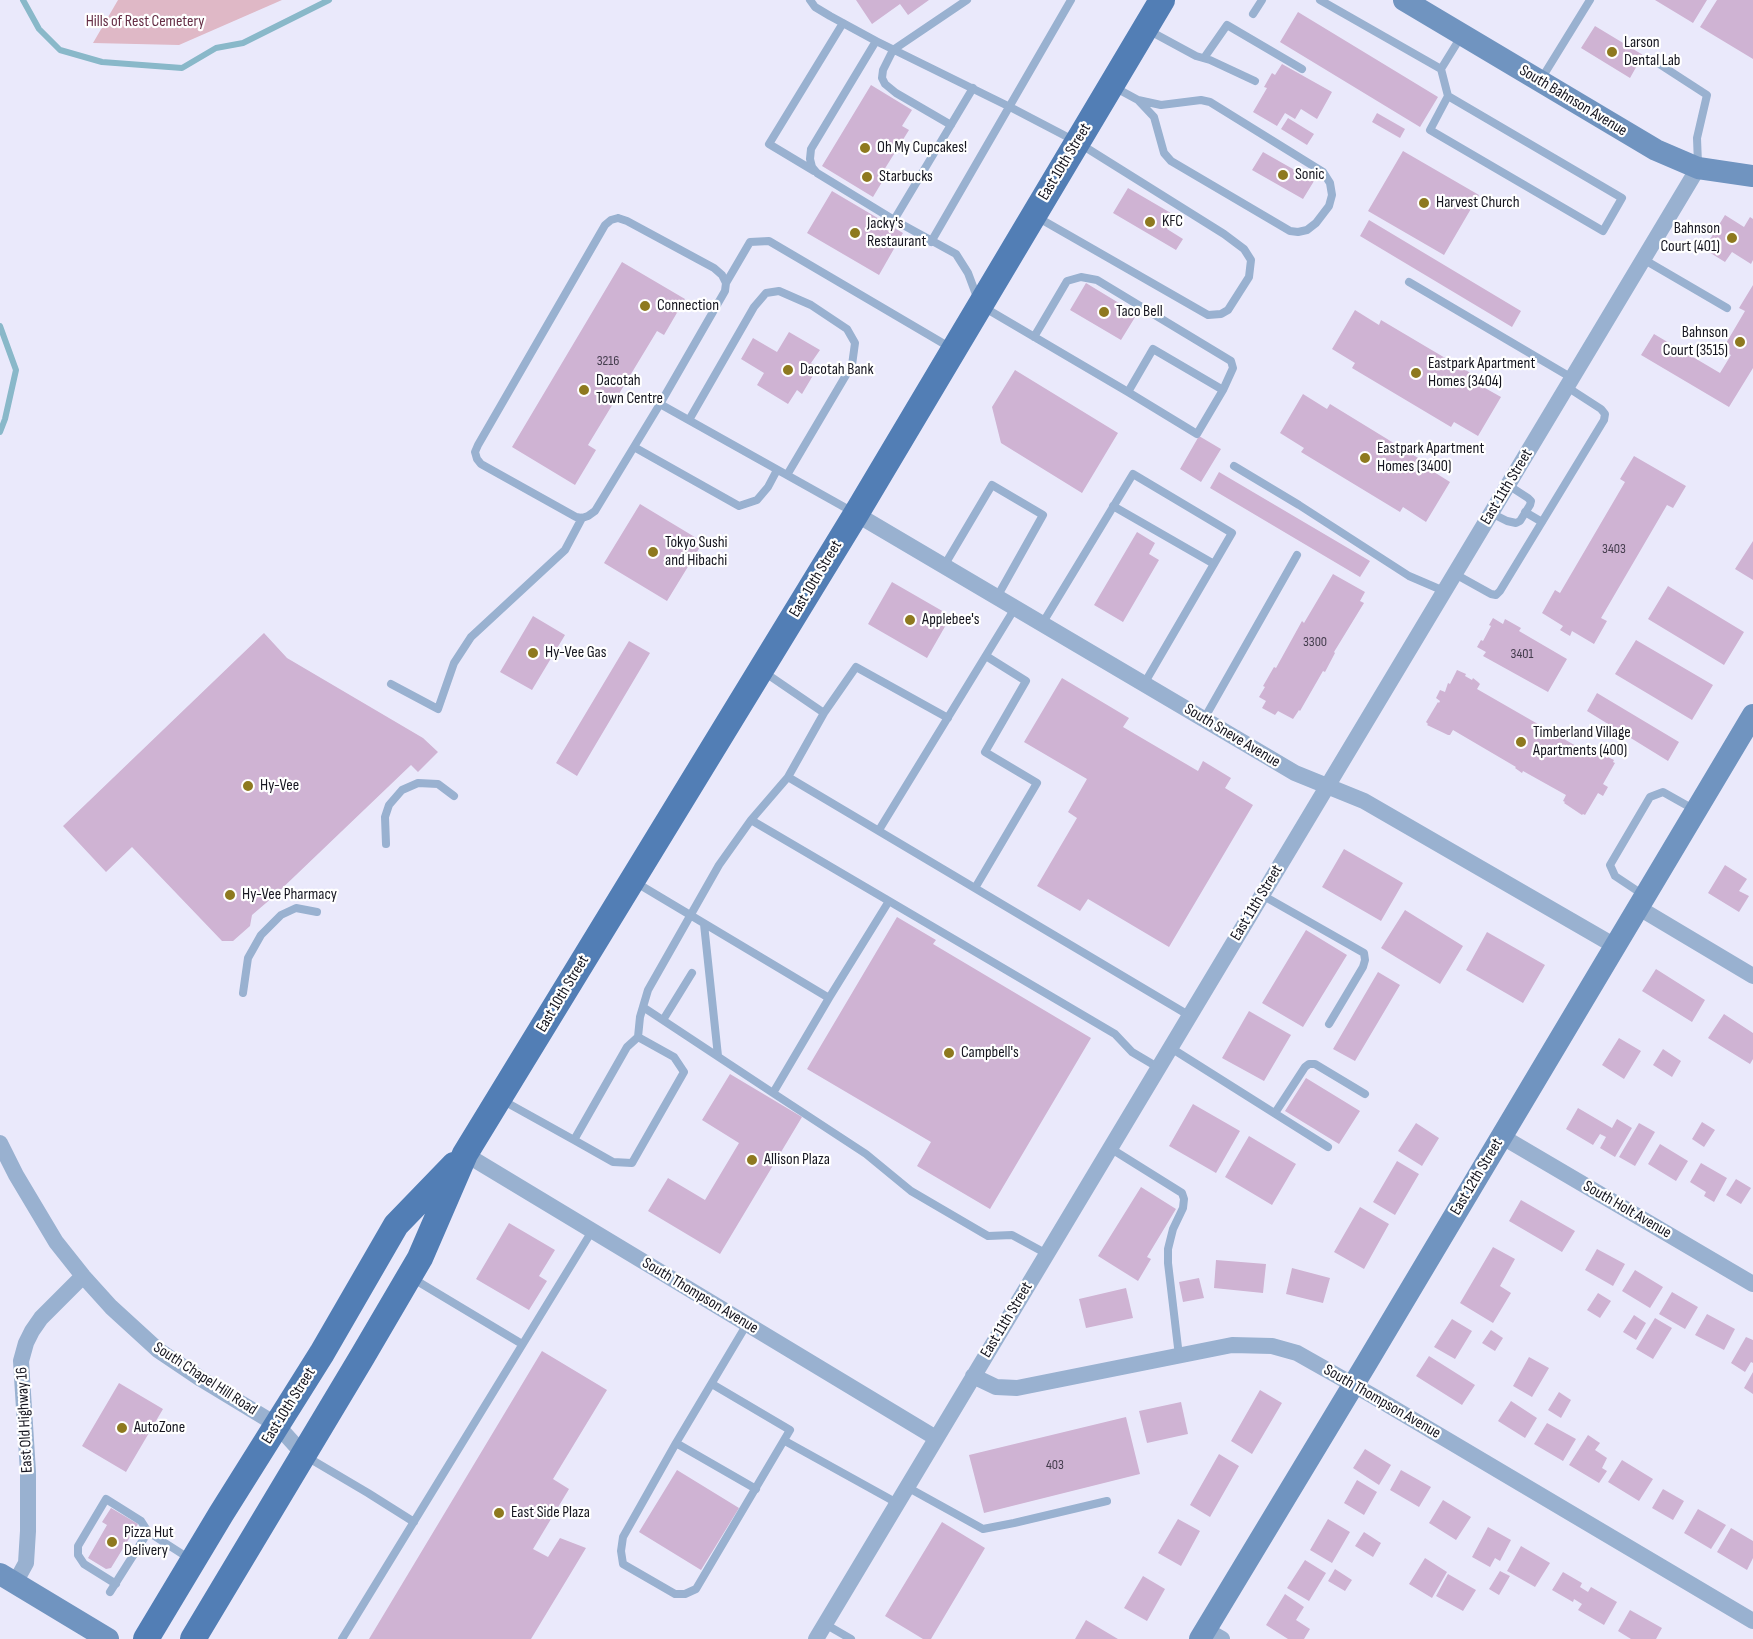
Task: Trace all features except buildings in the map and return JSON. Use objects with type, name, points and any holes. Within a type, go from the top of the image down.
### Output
[{"type":"main road","name":"East 10th Street","points":[[193,1639],[420,1258],[465,1154],[856,514],[1162,0]]},
{"type":"main road","name":"East 10th Street","points":[[146,1639],[322,1353],[396,1225],[465,1154]]},
{"type":"street","name":"South Bahnson Avenue","points":[[1414,2],[1462,35],[1640,141],[1698,168],[1753,176]]},
{"type":"street","name":"East 11th Street","points":[[816,1639],[1698,168]]},
{"type":"street","name":"South Sneve Avenue","points":[[856,514],[1295,773],[1364,801],[1615,946]]},
{"type":"street","name":"East 12th Street","points":[[1209,1636],[1501,1136],[1753,715]]},
{"type":"street","points":[[1642,902],[1753,976]]},
{"type":"street","name":"South Holt Avenue","points":[[1501,1136],[1753,1284]]},
{"type":"street","name":"South Chapel Hill Road","points":[[0,1143],[35,1209],[56,1242],[125,1322],[158,1350],[277,1425],[304,1455]]},
{"type":"street","name":"South Thompson Avenue","points":[[465,1154],[936,1438]]},
{"type":"street","name":"East Old Highway 16","points":[[7,1579],[26,1563],[28,1532],[28,1472],[21,1361],[26,1343],[41,1318],[83,1276]]},
{"type":"street","name":"South Thompson Avenue","points":[[974,1376],[996,1387],[1017,1388],[1232,1345],[1272,1346],[1297,1353],[1753,1621]]},
{"type":"street","points":[[7,1579],[108,1639]]},
{"type":"lane","points":[[810,0],[816,7],[876,41],[1010,106],[1077,142],[1224,234],[1244,249],[1251,260],[1249,278],[1228,310],[1214,316],[1202,312],[1034,215]]},
{"type":"lane","points":[[951,125],[896,93],[885,84],[882,78],[883,70],[893,50],[967,0]]},
{"type":"lane","points":[[931,242],[1071,0]]},
{"type":"lane","points":[[1254,14],[1262,0]]},
{"type":"lane","points":[[1320,0],[1441,69],[1449,96],[1622,198],[1602,231],[1430,129],[1449,96]]},
{"type":"lane","points":[[1540,81],[1590,0]]},
{"type":"lane","points":[[843,23],[769,144],[931,242],[948,249],[959,258],[980,305],[1197,434],[1233,368],[1231,361],[1097,280],[1081,277],[1067,281],[1034,337]]},
{"type":"lane","points":[[1204,58],[1227,25],[1302,69]]},
{"type":"lane","points":[[1145,28],[1196,56],[1255,81]]},
{"type":"lane","points":[[1441,69],[1462,35]]},
{"type":"lane","points":[[817,173],[810,159],[811,148],[876,41]]},
{"type":"lane","points":[[1653,60],[1707,95],[1697,138],[1698,168]]},
{"type":"lane","points":[[1111,86],[1138,100],[1161,105],[1201,100],[1210,102],[1323,172],[1330,183],[1332,195],[1329,206],[1316,223],[1307,230],[1290,231],[1171,160],[1164,153],[1154,117],[1138,100]]},
{"type":"lane","points":[[894,220],[973,88]]},
{"type":"lane","points":[[582,518],[576,517],[481,464],[476,452],[605,225],[618,218],[627,221],[714,268],[722,275],[726,283]]},
{"type":"lane","points":[[392,684],[438,709],[454,663],[471,637],[565,550],[582,518],[595,511],[660,404],[725,291],[726,283],[750,242],[769,241],[954,350]]},
{"type":"lane","points":[[1643,259],[1727,308]]},
{"type":"lane","points":[[1408,282],[1569,382],[1605,414],[1604,420],[1500,591],[1496,595],[1491,594],[1455,574]]},
{"type":"lane","points":[[689,420],[754,307],[766,293],[779,291],[811,305],[847,328],[855,344],[852,366],[787,475]]},
{"type":"lane","points":[[1128,392],[1153,349],[1223,390]]},
{"type":"lane","points":[[660,404],[856,514]]},
{"type":"lane","points":[[634,447],[739,506],[757,500],[768,487],[777,470]]},
{"type":"lane","points":[[1234,466],[1409,576],[1444,591]]},
{"type":"lane","points":[[1042,624],[1133,474],[1232,532],[1144,684]]},
{"type":"lane","points":[[944,566],[992,485],[1043,515],[997,597]]},
{"type":"lane","points":[[1491,513],[1507,521],[1516,523],[1520,521],[1531,501],[1508,485]]},
{"type":"lane","points":[[1113,506],[1214,564]]},
{"type":"lane","points":[[1525,512],[1542,522]]},
{"type":"lane","points":[[1204,719],[1297,555]]},
{"type":"lane","points":[[879,830],[1015,608]]},
{"type":"lane","points":[[975,888],[1036,783],[985,752],[1026,681],[986,656]]},
{"type":"lane","points":[[574,1140],[627,1047],[638,1037],[648,990],[719,865],[751,820],[788,777],[824,713],[856,667],[948,718]]},
{"type":"lane","points":[[761,670],[824,713]]},
{"type":"lane","points":[[788,777],[1190,1016]]},
{"type":"lane","points":[[386,844],[385,817],[389,805],[402,790],[418,783],[438,784],[454,796]]},
{"type":"lane","points":[[1642,902],[1615,876],[1610,865],[1650,797],[1663,792],[1696,811]]},
{"type":"lane","points":[[751,820],[1115,1034],[1132,1052],[1159,1068]]},
{"type":"lane","points":[[633,880],[830,998]]},
{"type":"lane","points":[[1262,895],[1364,953],[1363,967],[1329,1024]]},
{"type":"lane","points":[[773,1093],[889,901]]},
{"type":"lane","points":[[243,993],[248,958],[261,935],[281,915],[296,908],[317,912]]},
{"type":"lane","points":[[704,924],[718,1056]]},
{"type":"lane","points":[[663,1020],[692,973]]},
{"type":"lane","points":[[643,1007],[866,1154],[911,1191],[988,1236],[1012,1235],[1047,1254]]},
{"type":"lane","points":[[499,1098],[613,1162],[632,1163],[684,1072],[674,1057],[638,1037]]},
{"type":"lane","points":[[1171,1048],[1328,1147]]},
{"type":"lane","points":[[1275,1113],[1305,1066],[1309,1064],[1315,1064],[1365,1094]]},
{"type":"lane","points":[[1110,1148],[1182,1193],[1184,1198],[1183,1208],[1173,1229],[1168,1249],[1179,1356]]},
{"type":"lane","points":[[342,1639],[592,1231]]},
{"type":"lane","points":[[409,1276],[522,1344]]},
{"type":"lane","points":[[712,1384],[790,1430],[696,1589],[685,1594],[675,1594],[623,1564],[621,1551],[623,1537],[676,1443],[747,1324]]},
{"type":"lane","points":[[785,1441],[897,1503]]},
{"type":"lane","points":[[676,1443],[756,1489]]},
{"type":"lane","points":[[304,1455],[414,1522]]},
{"type":"lane","points":[[907,1487],[983,1529],[1107,1501]]},
{"type":"lane","points":[[116,1584],[84,1564],[78,1556],[78,1546],[106,1499],[141,1521],[148,1532],[193,1560]]},
{"type":"lane","points":[[110,1592],[148,1532]]},
{"type":"lane","points":[[825,1624],[851,1639]]},
{"type":"green space","name":"Hills of Rest Cemetery","points":[[118,0],[282,0],[179,45],[93,43]]},
{"type":"waterway","points":[[23,0],[39,29],[60,50],[102,62],[182,68],[216,48],[243,43],[329,0]]},
{"type":"waterway","points":[[0,326],[16,370],[0,432]]},
{"type":"place","name":"Larson Dental Lab","points":[[1612,52]]},
{"type":"place","name":"Oh My Cupcakes!","points":[[865,148]]},
{"type":"place","name":"Sonic","points":[[1283,175]]},
{"type":"place","name":"Starbucks","points":[[867,177]]},
{"type":"place","name":"Harvest Church","points":[[1424,203]]},
{"type":"place","name":"KFC","points":[[1150,222]]},
{"type":"place","name":"Jacky's Restaurant","points":[[855,233]]},
{"type":"place","name":"Bahnson Court (401)","points":[[1732,238]]},
{"type":"place","name":"Connection","points":[[645,306]]},
{"type":"place","name":"Taco Bell","points":[[1104,312]]},
{"type":"place","name":"Bahnson Court (3515)","points":[[1740,342]]},
{"type":"place","name":"Dacotah Bank","points":[[788,370]]},
{"type":"place","name":"Eastpark Apartment Homes (3404)","points":[[1416,373]]},
{"type":"place","name":"Dacotah Town Centre","points":[[584,390]]},
{"type":"place","name":"Eastpark Apartment Homes (3400)","points":[[1365,458]]},
{"type":"place","name":"Tokyo Sushi and Hibachi","points":[[653,552]]},
{"type":"place","name":"Applebee's","points":[[910,620]]},
{"type":"place","name":"Hy-Vee Gas","points":[[533,653]]},
{"type":"place","name":"Timberland Village Apartments (400)","points":[[1521,742]]},
{"type":"place","name":"Hy-Vee","points":[[248,786]]},
{"type":"place","name":"Hy-Vee Pharmacy","points":[[230,895]]},
{"type":"place","name":"Campbell's","points":[[949,1053]]},
{"type":"place","name":"Allison Plaza","points":[[752,1160]]},
{"type":"place","name":"AutoZone","points":[[122,1428]]},
{"type":"place","name":"East Side Plaza","points":[[499,1513]]},
{"type":"place","name":"Pizza Hut Delivery","points":[[112,1542]]}]
